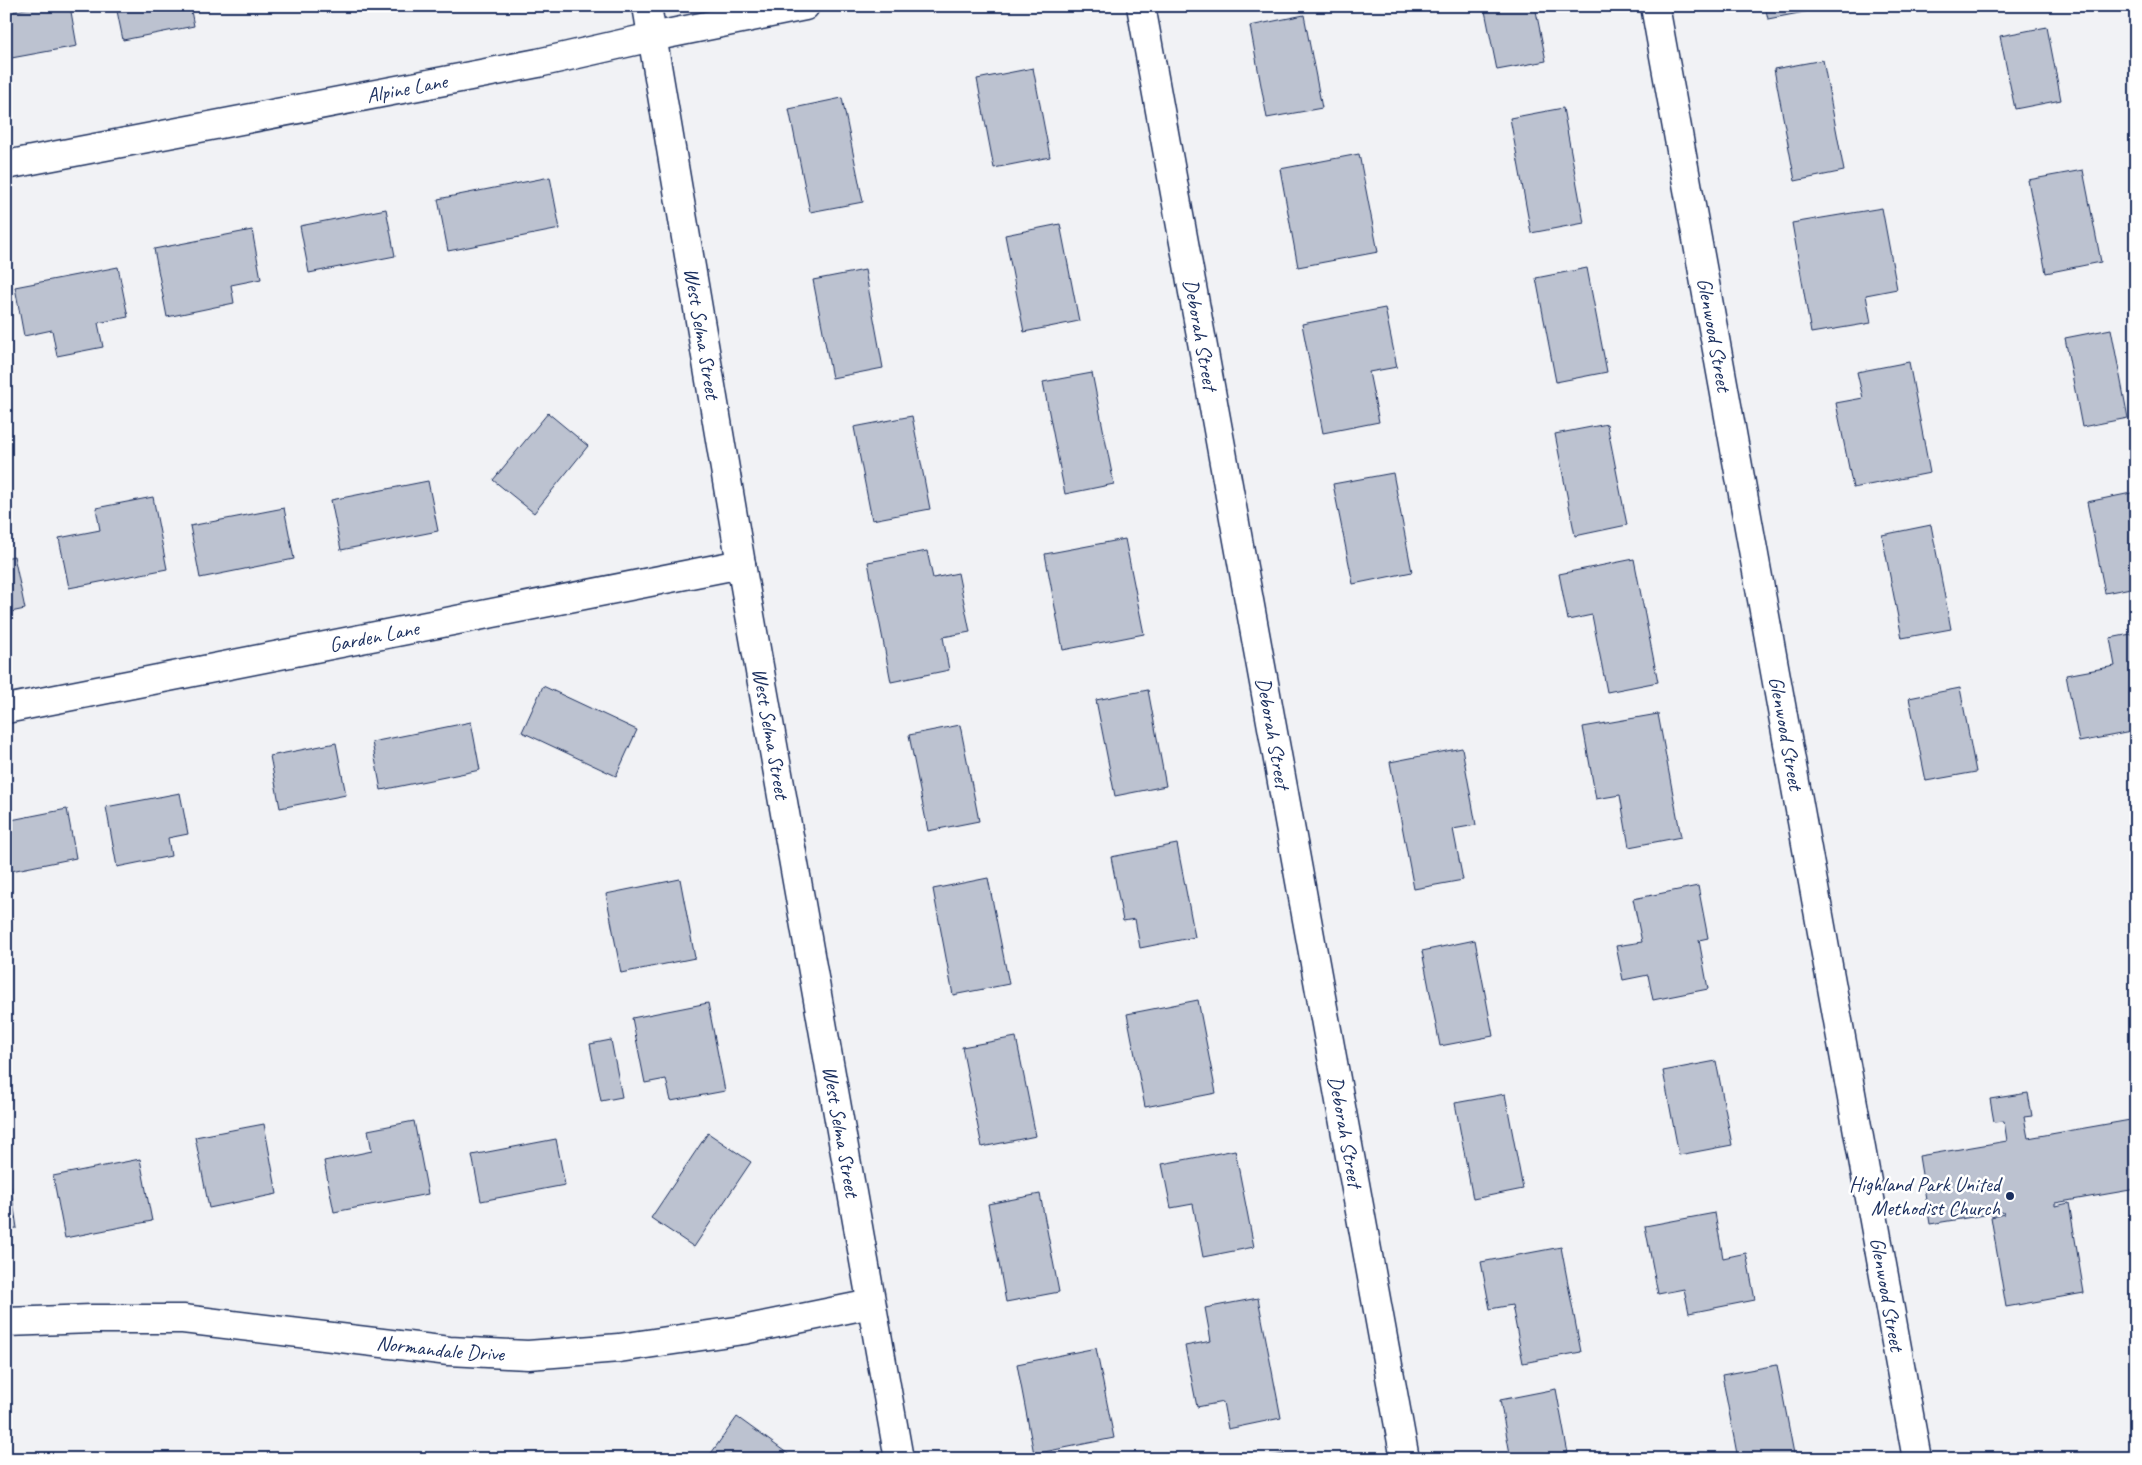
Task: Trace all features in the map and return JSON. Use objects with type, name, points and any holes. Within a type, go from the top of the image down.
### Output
[{"type":"street","name":"West Selma Street","points":[[647,6],[741,564],[899,1459]]},
{"type":"street","name":"Alpine Lane","points":[[6,165],[538,63],[652,37],[805,6]]},
{"type":"street","name":"Deborah Street","points":[[1141,6],[1406,1459]]},
{"type":"street","name":"Glenwood Street","points":[[1655,6],[1917,1459]]},
{"type":"street","name":"Garden Lane","points":[[6,709],[741,564]]},
{"type":"street","name":"Normandale Drive","points":[[6,1322],[92,1319],[183,1319],[449,1351],[528,1355],[620,1348],[724,1333],[871,1304]]},
{"type":"building","points":[[39,6],[70,6],[77,46],[6,59],[6,13]]},
{"type":"building","points":[[116,6],[190,6],[194,26],[123,40]]},
{"type":"building","points":[[1484,6],[1535,6],[1546,61],[1497,70]]},
{"type":"building","points":[[1765,6],[1819,6],[1820,9],[1768,19]]},
{"type":"building","points":[[1304,15],[1322,108],[1267,118],[1250,26]]},
{"type":"building","points":[[2047,27],[2061,100],[2015,109],[2000,36]]},
{"type":"building","points":[[1823,60],[1844,171],[1795,181],[1774,69]]},
{"type":"building","points":[[1033,68],[1050,157],[994,168],[977,79]]},
{"type":"building","points":[[842,98],[863,202],[810,212],[789,109]]},
{"type":"building","points":[[1563,108],[1584,223],[1531,233],[1510,118]]},
{"type":"building","points":[[1359,154],[1378,252],[1298,267],[1280,169]]},
{"type":"building","points":[[2083,170],[2101,262],[2046,273],[2028,180]]},
{"type":"building","points":[[550,177],[560,229],[448,251],[438,199]]},
{"type":"building","points":[[1882,208],[1897,289],[1866,295],[1871,323],[1811,333],[1792,223]]},
{"type":"building","points":[[386,209],[395,256],[309,273],[300,226]]},
{"type":"building","points":[[1060,224],[1079,321],[1024,332],[1005,235]]},
{"type":"building","points":[[252,230],[261,279],[231,285],[234,303],[167,317],[154,249]]},
{"type":"building","points":[[118,267],[128,317],[98,323],[103,347],[57,356],[52,330],[24,336],[15,287]]},
{"type":"building","points":[[1587,268],[1607,372],[1556,382],[1536,278]]},
{"type":"building","points":[[865,270],[883,368],[832,378],[813,280]]},
{"type":"building","points":[[1385,308],[1397,367],[1369,372],[1379,422],[1323,433],[1302,324]]},
{"type":"building","points":[[2111,329],[2128,418],[2082,427],[2065,338]]},
{"type":"building","points":[[1909,362],[1930,473],[1853,488],[1836,403],[1863,398],[1857,372]]},
{"type":"building","points":[[1092,373],[1114,484],[1065,494],[1043,382]]},
{"type":"building","points":[[548,413],[588,446],[534,513],[493,480]]},
{"type":"building","points":[[912,416],[930,509],[872,520],[854,427]]},
{"type":"building","points":[[1607,424],[1627,525],[1575,536],[1555,434]]},
{"type":"building","points":[[1393,473],[1412,572],[1353,584],[1333,484]]},
{"type":"building","points":[[428,481],[438,531],[341,550],[331,500]]},
{"type":"building","points":[[2136,492],[2136,587],[2105,593],[2087,502]]},
{"type":"building","points":[[153,497],[167,569],[69,588],[59,538],[100,530],[96,508]]},
{"type":"building","points":[[284,508],[294,559],[200,578],[190,526]]},
{"type":"building","points":[[1931,525],[1951,629],[1902,638],[1882,535]]},
{"type":"building","points":[[1125,539],[1144,634],[1063,650],[1045,554]]},
{"type":"building","points":[[927,551],[933,578],[958,573],[970,632],[943,637],[949,670],[891,682],[868,562]]},
{"type":"building","points":[[14,556],[25,609],[6,613],[6,558]]},
{"type":"building","points":[[1634,559],[1658,682],[1607,692],[1592,615],[1568,620],[1559,574]]},
{"type":"building","points":[[2136,633],[2136,731],[2079,742],[2066,675],[2115,666],[2110,638]]},
{"type":"building","points":[[543,686],[637,730],[616,776],[522,732]]},
{"type":"building","points":[[1960,688],[1976,772],[1926,781],[1909,698]]},
{"type":"building","points":[[1148,690],[1166,786],[1115,796],[1096,700]]},
{"type":"building","points":[[1658,714],[1681,837],[1629,847],[1620,795],[1596,799],[1583,727]]},
{"type":"building","points":[[471,722],[480,770],[381,790],[372,742]]},
{"type":"building","points":[[960,725],[979,821],[928,831],[909,735]]},
{"type":"building","points":[[336,743],[346,795],[280,808],[270,756]]},
{"type":"building","points":[[1462,748],[1476,825],[1453,829],[1463,880],[1414,889],[1390,762]]},
{"type":"building","points":[[180,793],[188,834],[168,838],[171,856],[117,867],[106,807]]},
{"type":"building","points":[[67,809],[76,858],[6,872],[6,821]]},
{"type":"building","points":[[1177,844],[1195,937],[1140,948],[1135,919],[1123,921],[1111,857]]},
{"type":"building","points":[[988,878],[1009,984],[953,995],[933,889]]},
{"type":"building","points":[[680,879],[695,958],[621,973],[606,894]]},
{"type":"building","points":[[1698,886],[1708,938],[1699,940],[1708,989],[1653,1000],[1648,975],[1623,980],[1616,946],[1642,942],[1633,899]]},
{"type":"building","points":[[1475,940],[1493,1036],[1440,1046],[1422,951]]},
{"type":"building","points":[[1198,1000],[1216,1093],[1145,1107],[1127,1014]]},
{"type":"building","points":[[708,1003],[725,1091],[671,1101],[666,1079],[645,1083],[632,1018]]},
{"type":"building","points":[[1016,1037],[1036,1136],[982,1147],[962,1047]]},
{"type":"building","points":[[611,1040],[622,1097],[601,1101],[590,1044]]},
{"type":"building","points":[[1716,1061],[1732,1145],[1679,1155],[1663,1071]]},
{"type":"building","name":"Highland Park United Methodist Church","points":[[2028,1093],[2032,1116],[2024,1117],[2028,1138],[2136,1119],[2136,1189],[2055,1203],[2055,1206],[2069,1203],[2084,1293],[2006,1307],[1991,1217],[2004,1214],[2003,1212],[1930,1224],[1919,1156],[2007,1141],[2004,1121],[1994,1122],[1990,1099]]},
{"type":"building","points":[[1505,1094],[1523,1189],[1473,1199],[1455,1103]]},
{"type":"building","points":[[414,1121],[428,1194],[334,1212],[324,1161],[372,1151],[368,1130]]},
{"type":"building","points":[[264,1124],[277,1194],[209,1208],[195,1137]]},
{"type":"building","points":[[708,1133],[751,1162],[694,1247],[651,1218]]},
{"type":"building","points":[[556,1139],[565,1185],[481,1201],[472,1155]]},
{"type":"building","points":[[1235,1150],[1254,1247],[1203,1257],[1193,1204],[1171,1208],[1162,1164]]},
{"type":"building","points":[[140,1159],[152,1221],[65,1238],[53,1176]]},
{"type":"building","points":[[10,1181],[17,1228],[6,1229],[6,1182]]},
{"type":"building","points":[[1040,1194],[1059,1292],[1006,1302],[988,1204]]},
{"type":"building","points":[[1715,1213],[1723,1258],[1746,1253],[1755,1300],[1689,1313],[1684,1289],[1658,1294],[1645,1226]]},
{"type":"building","points":[[1561,1247],[1581,1352],[1523,1363],[1512,1305],[1490,1309],[1481,1262]]},
{"type":"building","points":[[1258,1298],[1281,1418],[1228,1429],[1223,1402],[1197,1407],[1185,1346],[1211,1341],[1205,1308]]},
{"type":"building","points":[[1096,1348],[1114,1438],[1034,1454],[1017,1364]]},
{"type":"building","points":[[1777,1365],[1795,1459],[1738,1459],[1722,1375]]},
{"type":"building","points":[[1556,1389],[1569,1459],[1511,1459],[1500,1400]]},
{"type":"building","points":[[737,1417],[795,1459],[707,1459]]},
{"type":"building","points":[[1284,1454],[1285,1459],[1258,1459]]},
{"type":"place","name":"Highland Park United Methodist Church","points":[[2010,1196]]}]
